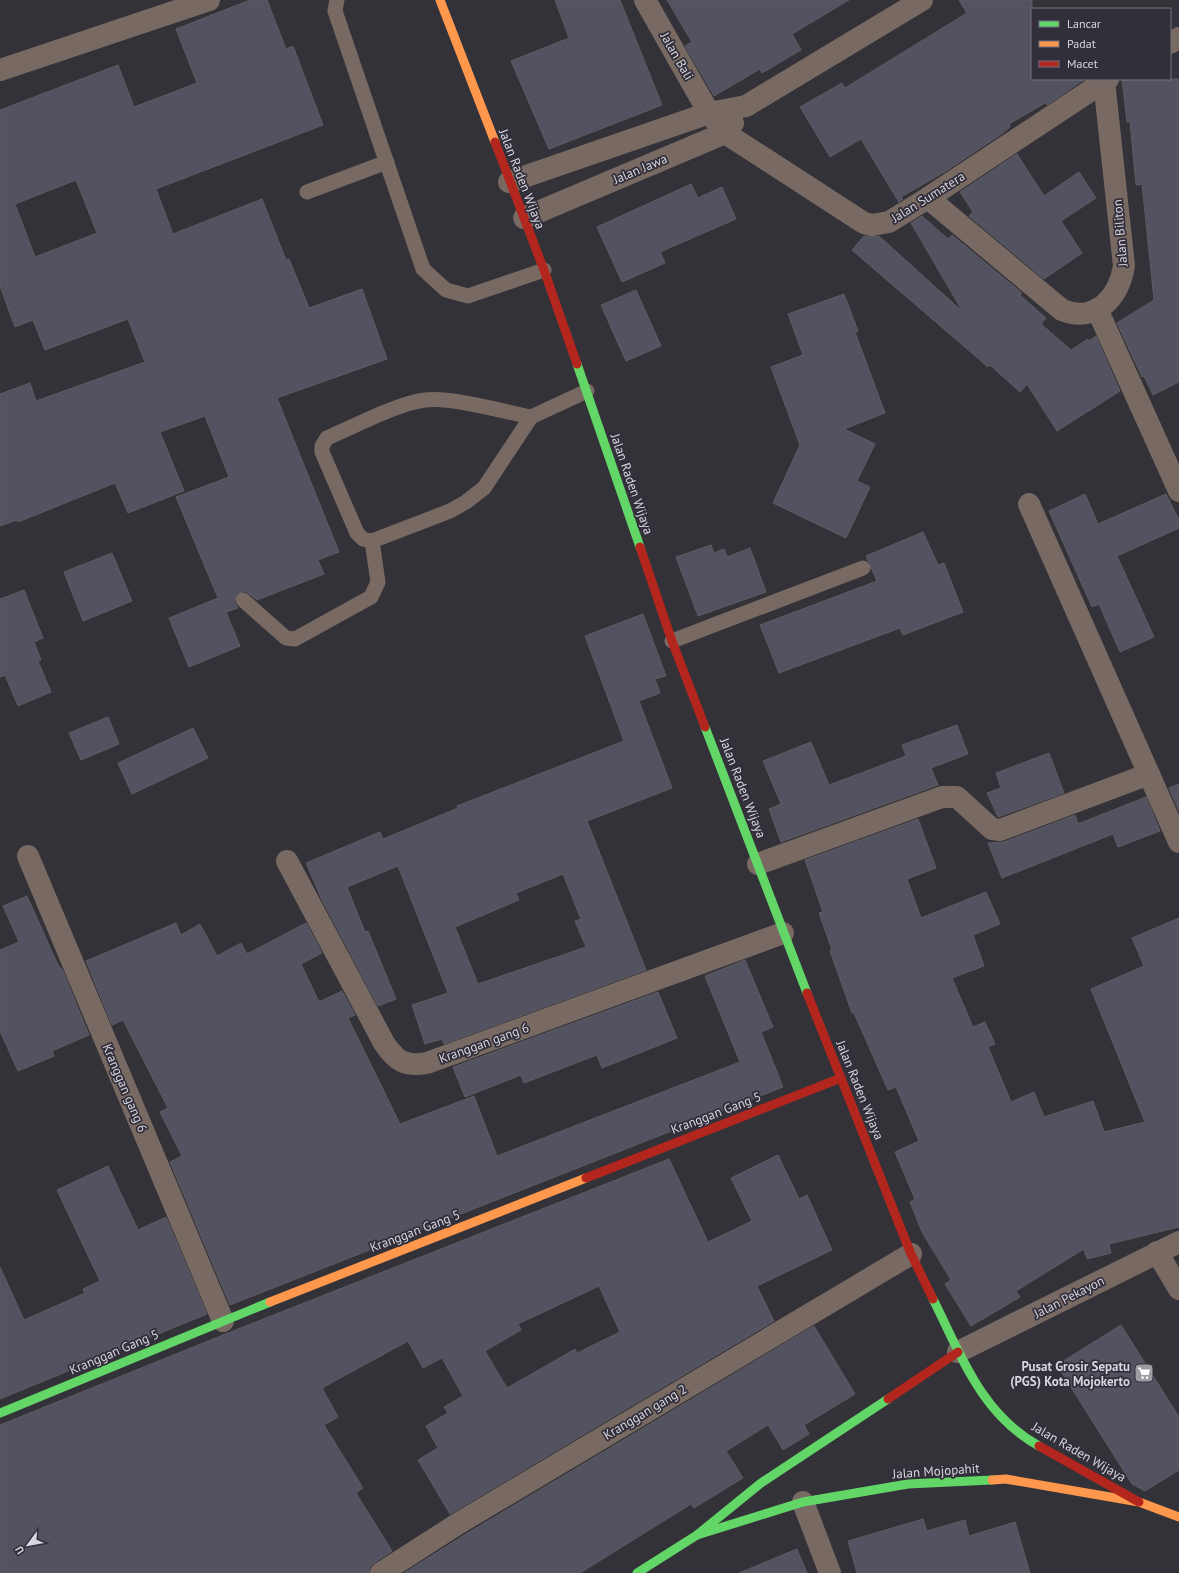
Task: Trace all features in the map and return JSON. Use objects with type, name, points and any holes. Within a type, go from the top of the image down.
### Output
[{"type":"main road","name":"Jalan Raden Wijaya","points":[[440,0],[508,182],[544,270],[672,641],[783,933],[911,1254],[974,1382],[997,1414],[1030,1441],[1139,1502]]},
{"type":"main road","name":"Kranggan Gang 5","points":[[0,1413],[222,1321],[841,1078]]},
{"type":"main road","name":"Jalan Mojopahit","points":[[637,1573],[697,1535],[761,1482],[958,1352]]},
{"type":"main road","name":"Jalan Mojopahit","points":[[697,1535],[803,1502],[908,1484],[1006,1479],[1139,1502],[1179,1518]]},
{"type":"street","points":[[0,70],[209,0]]},
{"type":"street","name":"Jalan Bali","points":[[645,0],[709,113]]},
{"type":"street","name":"Jalan Jawa","points":[[508,182],[709,113],[746,106],[922,0]]},
{"type":"street","name":"Jalan Sumatera","points":[[709,113],[725,133],[864,223],[872,225],[889,222],[928,198],[1106,80]]},
{"type":"street","name":"Jalan Biliton","points":[[928,198],[1062,310],[1078,314],[1097,309],[1108,301],[1116,292],[1122,280],[1124,266],[1106,80]]},
{"type":"street","name":"Jalan Jawa","points":[[524,218],[725,133],[746,106]]},
{"type":"street","points":[[1097,309],[1179,491]]},
{"type":"street","points":[[1029,504],[1179,842]]},
{"type":"street","points":[[758,864],[942,796],[957,797],[992,829],[1000,830],[1149,774]]},
{"type":"street","name":"Kranggan gang 6","points":[[28,856],[222,1321]]},
{"type":"street","name":"Kranggan gang 6","points":[[287,861],[384,1043],[391,1054],[402,1062],[414,1066],[427,1063],[783,933]]},
{"type":"street","name":"Jalan Pekayon","points":[[958,1352],[1179,1242]]},
{"type":"street","points":[[1157,1252],[1179,1289]]},
{"type":"street","name":"Kranggan gang 2","points":[[381,1573],[459,1523],[911,1254]]},
{"type":"street","points":[[803,1502],[830,1573]]},
{"type":"lane","points":[[337,0],[335,11],[423,269],[446,290],[468,296],[544,270]]},
{"type":"lane","points":[[307,192],[387,162]]},
{"type":"lane","points":[[530,417],[446,400],[424,400],[403,406],[328,438],[322,446],[322,452],[357,533],[363,539],[372,541],[450,511],[466,502],[484,488],[530,417],[587,391]]},
{"type":"lane","points":[[243,600],[286,638],[295,639],[371,597],[378,582],[372,541]]},
{"type":"lane","points":[[672,641],[863,568]]},
{"type":"building","points":[[250,0],[267,0],[286,49],[293,46],[323,125],[156,189],[173,234],[262,199],[286,260],[289,259],[309,308],[362,289],[387,359],[277,398],[339,552],[318,560],[324,574],[257,600],[245,591],[237,594],[234,602],[238,608],[226,612],[240,646],[189,667],[169,618],[218,598],[176,497],[229,477],[205,416],[160,432],[184,491],[128,513],[115,483],[18,522],[17,520],[0,526],[0,394],[30,383],[36,401],[145,362],[128,319],[45,350],[33,320],[15,327],[0,286],[0,110],[118,65],[134,107],[197,83],[176,29]],"holes":[[[76,180],[97,233],[35,257],[15,204]]]},
{"type":"building","points":[[555,0],[620,0],[662,105],[549,149],[511,61],[569,38]]},
{"type":"building","points":[[667,0],[849,0],[792,34],[801,50],[762,73],[760,69],[714,96],[685,46],[692,42]]},
{"type":"building","points":[[959,0],[1032,0],[1031,80],[1084,80],[1047,105],[1045,103],[1009,124],[1010,127],[1003,133],[946,171],[901,197],[903,199],[898,202],[899,199],[897,199],[861,139],[830,157],[800,107],[842,83],[845,88],[967,13]]},
{"type":"building","points":[[1179,79],[1179,382],[1153,395],[1144,376],[1142,377],[1117,323],[1154,300],[1142,184],[1136,185],[1130,122],[1127,122],[1122,80]]},
{"type":"building","points":[[1017,154],[1044,196],[1079,172],[1096,198],[1061,221],[1082,253],[1044,279],[969,216],[973,212],[960,192]]},
{"type":"building","points":[[691,184],[698,198],[722,187],[736,219],[660,252],[665,263],[622,282],[597,227]]},
{"type":"building","points":[[922,216],[948,239],[952,235],[1022,293],[1020,295],[1046,318],[1041,324],[1071,350],[1088,339],[1089,341],[1096,336],[1120,391],[1057,431],[1027,384],[1020,392],[990,365],[988,367],[852,250],[864,236],[879,236],[963,312],[911,223]]},
{"type":"building","points":[[636,290],[661,346],[626,361],[601,305]]},
{"type":"building","points":[[844,294],[858,331],[855,332],[885,413],[844,429],[875,444],[857,481],[870,487],[846,538],[773,503],[800,445],[771,367],[803,355],[788,314]]},
{"type":"building","points":[[1085,494],[1098,524],[1166,494],[1179,520],[1179,528],[1117,556],[1154,637],[1120,652],[1099,604],[1092,607],[1049,511]]},
{"type":"building","points":[[923,532],[938,565],[944,563],[963,612],[903,635],[900,628],[779,673],[760,625],[877,581],[866,556]]},
{"type":"building","points":[[711,545],[714,553],[724,549],[727,557],[750,548],[766,592],[698,616],[676,557]]},
{"type":"building","points":[[112,553],[132,601],[83,621],[64,572]]},
{"type":"building","points":[[24,590],[43,638],[34,642],[41,660],[38,661],[51,692],[18,706],[5,675],[0,677],[0,599]]},
{"type":"building","points":[[643,614],[666,676],[655,679],[660,693],[639,701],[672,788],[587,821],[646,970],[444,1044],[442,1039],[425,1044],[412,1005],[448,993],[398,866],[347,887],[365,932],[368,931],[396,999],[378,1006],[322,900],[306,863],[380,832],[383,839],[458,808],[457,806],[624,741],[585,636]],"holes":[[[563,874],[581,919],[575,921],[586,947],[478,984],[455,927],[519,900],[516,893]]]},
{"type":"building","points":[[108,717],[119,744],[81,760],[69,733]]},
{"type":"building","points":[[957,725],[968,754],[931,768],[938,785],[781,842],[769,809],[781,804],[763,761],[811,742],[829,785],[906,756],[902,745]]},
{"type":"building","points":[[193,728],[208,758],[132,794],[118,763]]},
{"type":"building","points":[[1049,753],[1064,793],[998,817],[987,793],[1001,788],[996,773]]},
{"type":"building","points":[[1179,784],[1179,811],[1169,788]]},
{"type":"building","points":[[1146,797],[1160,831],[1118,847],[1113,834],[1002,878],[988,843],[1004,842],[1075,815],[1078,824]]},
{"type":"building","points":[[918,819],[936,868],[907,879],[921,918],[986,892],[1000,924],[973,935],[984,966],[952,978],[973,1027],[985,1022],[995,1044],[988,1047],[1011,1102],[1034,1092],[1044,1117],[1093,1101],[1104,1132],[1145,1122],[1091,989],[1144,966],[1132,938],[1179,918],[1179,1227],[1109,1244],[1111,1253],[1087,1259],[1084,1249],[1016,1291],[1020,1297],[971,1326],[945,1284],[951,1280],[922,1232],[910,1202],[915,1199],[895,1152],[919,1141],[896,1087],[888,1090],[854,1013],[852,1013],[830,951],[832,950],[819,913],[823,912],[805,860]]},
{"type":"building","points":[[27,896],[58,965],[63,971],[89,1035],[52,1051],[54,1056],[18,1071],[0,1031],[0,950],[19,942],[3,906]]},
{"type":"building","points":[[176,923],[181,935],[200,924],[217,956],[241,943],[247,954],[306,923],[322,953],[301,964],[319,1002],[342,991],[355,1015],[348,1018],[400,1124],[474,1096],[497,1156],[740,1062],[705,976],[745,960],[773,1027],[761,1032],[783,1087],[230,1305],[170,1162],[182,1156],[160,1112],[168,1108],[123,1020],[112,1025],[86,961]]},
{"type":"building","points":[[658,992],[677,1038],[602,1068],[597,1055],[524,1083],[521,1075],[465,1097],[453,1067]]},
{"type":"building","points":[[778,1155],[799,1199],[807,1195],[832,1250],[757,1286],[774,1321],[450,1514],[418,1460],[438,1448],[426,1426],[448,1413],[444,1407],[463,1396],[442,1358],[423,1368],[408,1341],[322,1388],[338,1417],[324,1425],[363,1488],[356,1493],[392,1551],[374,1563],[370,1567],[369,1573],[0,1573],[0,1425],[228,1333],[669,1159],[708,1242],[752,1221],[731,1178]],"holes":[[[599,1286],[620,1332],[577,1353],[575,1349],[507,1388],[485,1351],[521,1330],[518,1324]]]},
{"type":"building","points":[[108,1166],[138,1230],[166,1217],[207,1314],[0,1399],[0,1267],[24,1320],[85,1293],[83,1289],[100,1281],[57,1190]]},
{"type":"building","points":[[1121,1325],[1179,1417],[1179,1470],[1145,1491],[1132,1484],[1057,1365]]},
{"type":"building","points":[[814,1326],[855,1394],[804,1425],[809,1434],[783,1450],[768,1425],[726,1451],[743,1478],[694,1508],[691,1504],[580,1573],[404,1573],[466,1534]]},
{"type":"building","points":[[923,1519],[927,1531],[965,1520],[969,1536],[1015,1522],[1030,1573],[857,1573],[848,1541]]},
{"type":"building","points":[[797,1549],[807,1573],[739,1573]]},
{"type":"traffic: fast","points":[[577,364],[640,547]]},
{"type":"traffic: fast","points":[[705,727],[807,993]]},
{"type":"traffic: fast","points":[[933,1299],[964,1362],[987,1400],[1019,1433],[1039,1446]]},
{"type":"traffic: fast","points":[[0,1413],[270,1302]]},
{"type":"traffic: fast","points":[[637,1573],[697,1535],[761,1483],[888,1399]]},
{"type":"traffic: fast","points":[[697,1535],[803,1502],[908,1484],[992,1480]]},
{"type":"traffic: slow","points":[[440,0],[495,142]]},
{"type":"traffic: slow","points":[[270,1302],[586,1178]]},
{"type":"traffic: slow","points":[[992,1480],[1006,1479],[1139,1502],[1179,1517]]},
{"type":"traffic: jam","points":[[495,142],[544,270],[577,364]]},
{"type":"traffic: jam","points":[[640,547],[672,641],[705,727]]},
{"type":"traffic: jam","points":[[807,993],[911,1254],[933,1299]]},
{"type":"traffic: jam","points":[[586,1178],[841,1078]]},
{"type":"traffic: jam","points":[[888,1399],[958,1352]]},
{"type":"traffic: jam","points":[[1039,1446],[1139,1502]]},
{"type":"place","name":"Pusat Grosir Sepatu (PGS) Kota Mojokerto","points":[[1144,1373]]}]
